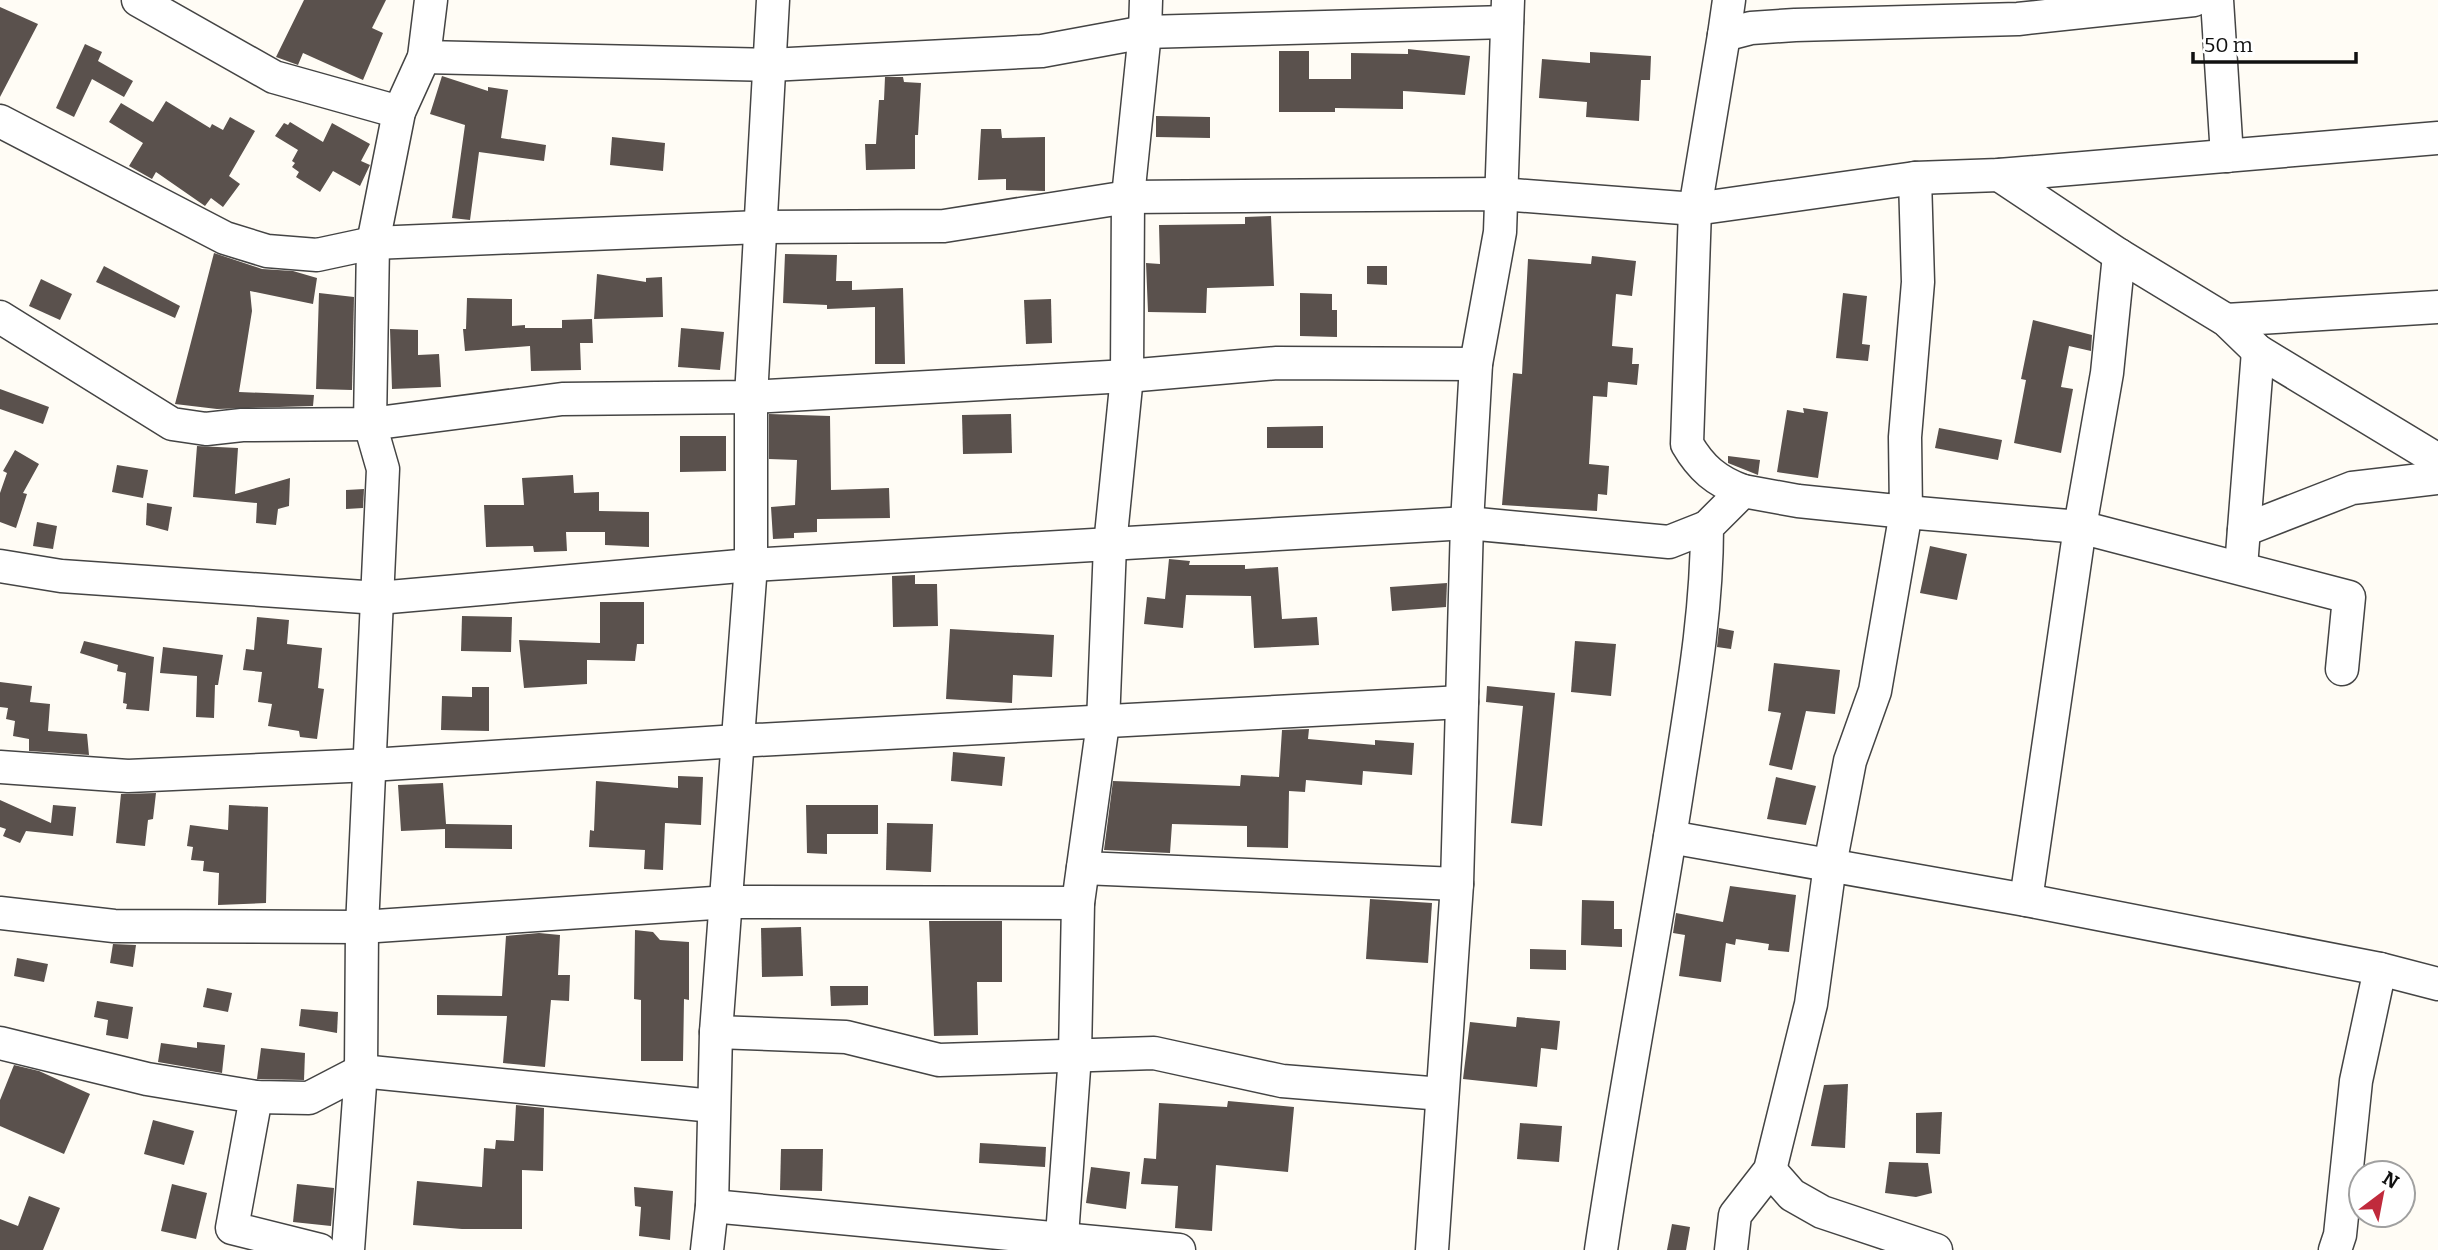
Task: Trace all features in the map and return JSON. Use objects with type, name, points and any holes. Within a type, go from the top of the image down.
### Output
[{"type":"street","points":[[138,0],[274,77],[399,112]]},
{"type":"street","points":[[348,1250],[361,1071],[362,927],[383,469],[370,424],[373,243],[399,112],[424,57],[431,0]]},
{"type":"street","points":[[707,1250],[712,1206],[716,1032],[728,902],[751,565],[751,397],[773,0]]},
{"type":"street","points":[[1062,1245],[1075,1055],[1078,903],[1103,723],[1110,545],[1127,376],[1128,197],[1146,0]]},
{"type":"street","points":[[1729,0],[1695,209],[1687,444],[1700,467],[1725,484],[1743,491],[1797,501],[2080,527],[2349,597],[2342,670]]},
{"type":"street","points":[[1724,35],[1751,28],[1795,25],[2018,19],[2194,0]]},
{"type":"street","points":[[2217,0],[2227,156]]},
{"type":"street","points":[[424,57],[770,65],[1042,51],[1145,32],[1507,11],[1500,232],[1476,364],[1467,523],[1457,884],[1432,1250]]},
{"type":"street","points":[[0,121],[236,241],[267,251],[317,255],[373,243],[760,227],[944,226],[1128,197],[1501,194],[1695,209],[1915,178],[1999,175],[2438,138]]},
{"type":"street","points":[[1999,175],[2119,255],[2226,320],[2258,351],[2438,460]]},
{"type":"street","points":[[1731,1250],[1735,1215],[1770,1170],[1811,1004],[1830,865],[1850,761],[1875,691],[1906,512],[1905,437],[1918,282],[1915,178]]},
{"type":"street","points":[[2026,900],[2080,527],[2107,373],[2119,255]]},
{"type":"street","points":[[2226,320],[2438,307]]},
{"type":"street","points":[[0,317],[172,425],[206,429],[242,425],[370,424],[562,399],[751,397],[1127,376],[1278,363],[1476,364]]},
{"type":"street","points":[[2241,567],[2258,351]]},
{"type":"street","points":[[2244,530],[2352,488],[2438,478]]},
{"type":"street","points":[[0,566],[61,576],[378,598],[751,565],[1467,523],[1669,541],[1707,527],[1743,491]]},
{"type":"street","points":[[1601,1250],[1670,837],[1701,632],[1707,578],[1707,527]]},
{"type":"street","points":[[0,767],[128,776],[371,765],[737,741],[1462,702]]},
{"type":"street","points":[[1670,837],[2026,900],[2380,969],[2438,984]]},
{"type":"street","points":[[1083,868],[1457,884]]},
{"type":"street","points":[[0,913],[114,926],[362,927],[728,902],[1078,903]]},
{"type":"street","points":[[2335,1250],[2340,1235],[2356,1081],[2380,969]]},
{"type":"street","points":[[716,1032],[846,1037],[939,1060],[1153,1053],[1282,1081],[1442,1094]]},
{"type":"street","points":[[0,1044],[147,1079],[256,1097],[309,1098],[361,1071],[713,1106]]},
{"type":"street","points":[[256,1097],[232,1228],[320,1250]]},
{"type":"street","points":[[1770,1170],[1792,1195],[1822,1212],[1936,1250]]},
{"type":"street","points":[[712,1206],[1062,1245],[1179,1250]]},
{"type":"building","points":[[304,0],[386,0],[372,28],[383,33],[363,80],[303,53],[298,65],[276,57]]},
{"type":"building","points":[[0,7],[38,24],[0,97]]},
{"type":"building","points":[[85,44],[102,52],[98,61],[133,81],[124,97],[92,79],[74,117],[56,108]]},
{"type":"building","points":[[1408,49],[1470,56],[1465,95],[1403,91],[1403,109],[1335,108],[1335,112],[1279,112],[1279,51],[1309,51],[1309,79],[1351,79],[1351,53],[1408,54]]},
{"type":"building","points":[[1590,52],[1651,56],[1650,80],[1641,80],[1639,121],[1586,117],[1587,102],[1539,98],[1542,59],[1590,63]]},
{"type":"building","points":[[442,76],[488,91],[488,87],[508,90],[501,138],[546,145],[544,161],[479,152],[470,220],[452,218],[465,125],[430,114]]},
{"type":"building","points":[[885,77],[903,77],[904,82],[921,83],[918,135],[915,135],[915,169],[866,170],[865,144],[876,144],[879,100],[884,100]]},
{"type":"building","points":[[166,101],[210,128],[212,124],[223,130],[230,117],[255,131],[229,176],[240,184],[223,207],[211,198],[205,206],[156,172],[152,179],[129,166],[143,143],[109,122],[121,103],[153,122]]},
{"type":"building","points":[[1156,116],[1210,117],[1210,138],[1156,137]]},
{"type":"building","points":[[290,122],[323,142],[332,123],[370,144],[361,161],[370,165],[360,186],[333,171],[320,192],[296,177],[299,172],[292,167],[295,163],[292,161],[298,150],[275,136],[284,123],[288,125]]},
{"type":"building","points":[[981,129],[1001,129],[1002,138],[1045,137],[1045,191],[1006,190],[1006,179],[978,180]]},
{"type":"building","points":[[612,137],[665,143],[663,171],[610,165]]},
{"type":"building","points":[[1271,216],[1274,286],[1207,288],[1206,313],[1148,312],[1146,263],[1160,264],[1159,225],[1245,224],[1245,217]]},
{"type":"building","points":[[214,253],[262,269],[293,271],[317,278],[313,304],[250,291],[252,311],[239,392],[314,395],[313,406],[217,409],[175,404]]},
{"type":"building","points":[[785,254],[837,255],[836,281],[852,281],[852,290],[903,288],[905,364],[875,364],[875,307],[827,309],[827,305],[783,303]]},
{"type":"building","points":[[1592,256],[1636,261],[1632,296],[1616,294],[1612,346],[1633,348],[1632,364],[1639,364],[1637,385],[1608,382],[1607,397],[1593,396],[1589,464],[1609,466],[1607,495],[1598,494],[1597,511],[1502,505],[1513,373],[1522,374],[1528,259],[1591,264]]},
{"type":"building","points":[[104,266],[180,306],[175,318],[96,282]]},
{"type":"building","points":[[1367,266],[1387,266],[1387,285],[1367,284]]},
{"type":"building","points":[[597,274],[646,282],[646,278],[662,277],[663,317],[594,319]]},
{"type":"building","points":[[41,279],[72,294],[60,320],[29,306]]},
{"type":"building","points":[[319,293],[354,297],[352,390],[316,389]]},
{"type":"building","points":[[1300,293],[1332,294],[1332,310],[1337,310],[1337,337],[1300,336]]},
{"type":"building","points":[[1843,293],[1867,296],[1862,344],[1870,345],[1868,361],[1836,358]]},
{"type":"building","points":[[467,298],[512,299],[512,326],[562,328],[562,320],[592,319],[593,343],[580,343],[581,370],[531,371],[530,346],[465,351],[463,329],[466,329]]},
{"type":"building","points":[[1051,299],[1052,343],[1026,344],[1024,300]]},
{"type":"building","points":[[2033,320],[2092,335],[2091,351],[2069,346],[2061,387],[2073,389],[2061,453],[2014,443],[2026,380],[2021,379]]},
{"type":"building","points":[[681,328],[724,332],[720,370],[678,367]]},
{"type":"building","points":[[390,329],[418,330],[418,355],[439,354],[441,387],[392,389]]},
{"type":"building","points":[[0,389],[49,407],[43,424],[0,409]]},
{"type":"building","points":[[1803,408],[1828,412],[1818,478],[1777,472],[1787,410],[1804,413]]},
{"type":"building","points":[[769,414],[830,416],[831,490],[889,488],[890,518],[817,519],[817,532],[794,533],[794,538],[773,539],[771,507],[795,505],[797,460],[769,459]]},
{"type":"building","points":[[1011,414],[1012,453],[963,454],[962,415]]},
{"type":"building","points":[[1323,426],[1323,448],[1267,448],[1267,427]]},
{"type":"building","points":[[1939,428],[2002,440],[1998,460],[1935,448]]},
{"type":"building","points":[[680,436],[726,436],[726,471],[680,472]]},
{"type":"building","points":[[197,446],[238,448],[235,494],[290,478],[289,506],[278,509],[276,525],[256,523],[257,503],[193,497]]},
{"type":"building","points":[[15,450],[39,464],[23,493],[27,494],[16,528],[0,522],[0,493],[7,473],[3,471]]},
{"type":"building","points":[[1728,456],[1760,460],[1758,475],[1728,463]]},
{"type":"building","points":[[117,465],[148,470],[143,498],[112,492]]},
{"type":"building","points":[[573,475],[574,493],[599,492],[599,511],[649,512],[649,547],[605,545],[605,532],[566,532],[567,551],[534,552],[533,546],[486,547],[484,505],[524,505],[522,478]]},
{"type":"building","points":[[364,489],[363,508],[346,509],[346,490]]},
{"type":"building","points":[[147,503],[172,507],[168,531],[146,525]]},
{"type":"building","points":[[37,522],[57,526],[53,549],[33,546]]},
{"type":"building","points":[[1930,546],[1967,554],[1957,600],[1920,593]]},
{"type":"building","points":[[1169,559],[1190,561],[1189,565],[1245,565],[1245,569],[1278,567],[1282,619],[1317,617],[1319,645],[1254,648],[1251,596],[1186,595],[1183,628],[1144,624],[1147,597],[1165,599]]},
{"type":"building","points":[[915,575],[915,584],[937,584],[938,626],[893,627],[892,576]]},
{"type":"building","points":[[1447,583],[1446,607],[1392,611],[1390,587]]},
{"type":"building","points":[[600,602],[644,602],[644,644],[637,644],[635,661],[587,660],[587,684],[524,688],[519,640],[600,643]]},
{"type":"building","points":[[462,616],[512,617],[511,652],[461,651]]},
{"type":"building","points":[[257,617],[289,620],[287,644],[322,648],[318,688],[324,689],[317,739],[300,737],[299,731],[268,726],[272,704],[258,702],[262,672],[243,670],[246,649],[254,650]]},
{"type":"building","points":[[1719,628],[1734,631],[1731,649],[1717,647]]},
{"type":"building","points":[[950,629],[1054,635],[1052,677],[1013,675],[1012,703],[946,699]]},
{"type":"building","points":[[84,641],[154,657],[149,711],[126,709],[127,704],[123,703],[126,673],[117,671],[118,665],[80,653]]},
{"type":"building","points":[[1575,641],[1616,644],[1611,696],[1571,692]]},
{"type":"building","points":[[163,647],[223,655],[218,685],[215,685],[214,718],[196,717],[197,676],[160,673]]},
{"type":"building","points":[[1774,663],[1840,670],[1835,714],[1806,711],[1792,770],[1769,765],[1781,713],[1768,711]]},
{"type":"building","points":[[0,682],[32,686],[30,702],[50,704],[48,731],[87,734],[89,755],[29,751],[29,739],[13,736],[15,721],[6,719],[8,708],[0,707]]},
{"type":"building","points":[[1487,686],[1555,693],[1542,826],[1511,823],[1523,706],[1486,702]]},
{"type":"building","points":[[472,687],[489,687],[489,731],[441,730],[442,696],[472,697]]},
{"type":"building","points":[[1309,729],[1308,739],[1375,745],[1375,740],[1414,743],[1412,775],[1363,771],[1362,785],[1306,780],[1305,792],[1289,791],[1288,848],[1247,847],[1247,826],[1172,824],[1170,853],[1104,850],[1113,781],[1240,786],[1241,775],[1279,777],[1282,730]]},
{"type":"building","points":[[953,752],[1005,757],[1002,786],[951,781]]},
{"type":"building","points":[[678,776],[703,777],[701,825],[665,823],[663,870],[644,869],[645,850],[589,847],[590,830],[594,831],[596,781],[678,788]]},
{"type":"building","points":[[1776,777],[1816,786],[1806,825],[1767,819]]},
{"type":"building","points":[[443,783],[446,824],[512,825],[512,849],[445,848],[445,829],[401,831],[398,785]]},
{"type":"building","points":[[156,793],[153,819],[148,820],[145,846],[116,843],[121,794]]},
{"type":"building","points":[[0,800],[51,823],[53,805],[76,807],[73,836],[26,831],[20,843],[3,836],[6,829],[0,827]]},
{"type":"building","points":[[229,805],[268,807],[266,903],[218,905],[219,873],[203,871],[204,861],[191,860],[193,847],[187,846],[190,825],[228,830]]},
{"type":"building","points":[[806,805],[878,805],[878,834],[827,834],[827,854],[807,853]]},
{"type":"building","points":[[887,823],[933,824],[931,872],[886,870]]},
{"type":"building","points":[[1730,886],[1796,895],[1789,952],[1768,950],[1769,944],[1736,939],[1735,945],[1726,943],[1721,982],[1679,976],[1685,935],[1673,933],[1676,913],[1723,922]]},
{"type":"building","points":[[1370,899],[1432,903],[1428,963],[1366,959]]},
{"type":"building","points":[[1582,900],[1614,901],[1614,929],[1622,929],[1622,947],[1581,945]]},
{"type":"building","points":[[929,921],[1002,921],[1002,982],[977,982],[978,1035],[934,1036]]},
{"type":"building","points":[[801,927],[803,976],[762,977],[761,928]]},
{"type":"building","points":[[635,930],[653,932],[660,940],[689,942],[689,1000],[684,999],[683,1061],[641,1061],[641,1000],[634,999]]},
{"type":"building","points":[[539,933],[560,935],[558,975],[570,975],[569,1001],[551,1000],[545,1067],[503,1063],[507,1016],[437,1015],[437,995],[502,996],[506,936]]},
{"type":"building","points":[[113,944],[136,945],[133,967],[110,963]]},
{"type":"building","points":[[1530,949],[1566,950],[1566,970],[1530,969]]},
{"type":"building","points":[[17,958],[48,964],[44,982],[14,976]]},
{"type":"building","points":[[830,986],[868,986],[868,1005],[831,1006]]},
{"type":"building","points":[[207,988],[232,993],[228,1012],[203,1007]]},
{"type":"building","points":[[97,1001],[133,1007],[128,1039],[106,1035],[108,1020],[94,1017]]},
{"type":"building","points":[[301,1009],[338,1012],[337,1033],[299,1026]]},
{"type":"building","points":[[1517,1017],[1560,1021],[1557,1050],[1541,1048],[1537,1087],[1463,1079],[1470,1022],[1516,1027]]},
{"type":"building","points":[[197,1042],[225,1045],[222,1073],[158,1062],[161,1043],[197,1048]]},
{"type":"building","points":[[261,1048],[305,1053],[304,1080],[257,1079]]},
{"type":"building","points":[[14,1065],[39,1071],[90,1094],[64,1154],[0,1126],[0,1100]]},
{"type":"building","points":[[1848,1084],[1845,1148],[1811,1146],[1824,1085]]},
{"type":"building","points":[[1228,1101],[1294,1107],[1288,1172],[1216,1165],[1212,1231],[1175,1228],[1178,1186],[1141,1184],[1144,1158],[1156,1159],[1159,1103],[1227,1107]]},
{"type":"building","points":[[516,1105],[544,1108],[543,1171],[522,1170],[522,1229],[462,1229],[413,1225],[417,1181],[482,1187],[484,1148],[495,1149],[496,1140],[514,1141]]},
{"type":"building","points":[[1942,1112],[1940,1154],[1916,1153],[1916,1113]]},
{"type":"building","points":[[153,1120],[194,1131],[184,1165],[144,1154]]},
{"type":"building","points":[[1520,1123],[1562,1126],[1559,1162],[1517,1159]]},
{"type":"building","points":[[980,1143],[1046,1147],[1045,1167],[979,1163]]},
{"type":"building","points":[[781,1149],[823,1149],[822,1191],[780,1190]]},
{"type":"building","points":[[1889,1162],[1928,1163],[1932,1193],[1916,1197],[1885,1193]]},
{"type":"building","points":[[1091,1167],[1130,1172],[1126,1209],[1086,1203]]},
{"type":"building","points":[[172,1184],[207,1193],[196,1239],[161,1231]]},
{"type":"building","points":[[297,1184],[334,1188],[331,1226],[293,1222]]},
{"type":"building","points":[[634,1187],[673,1191],[670,1240],[639,1236],[641,1207],[635,1206]]},
{"type":"building","points":[[29,1196],[60,1208],[43,1250],[0,1250],[0,1219],[18,1226]]},
{"type":"building","points":[[1672,1224],[1690,1227],[1686,1250],[1667,1250]]}]
